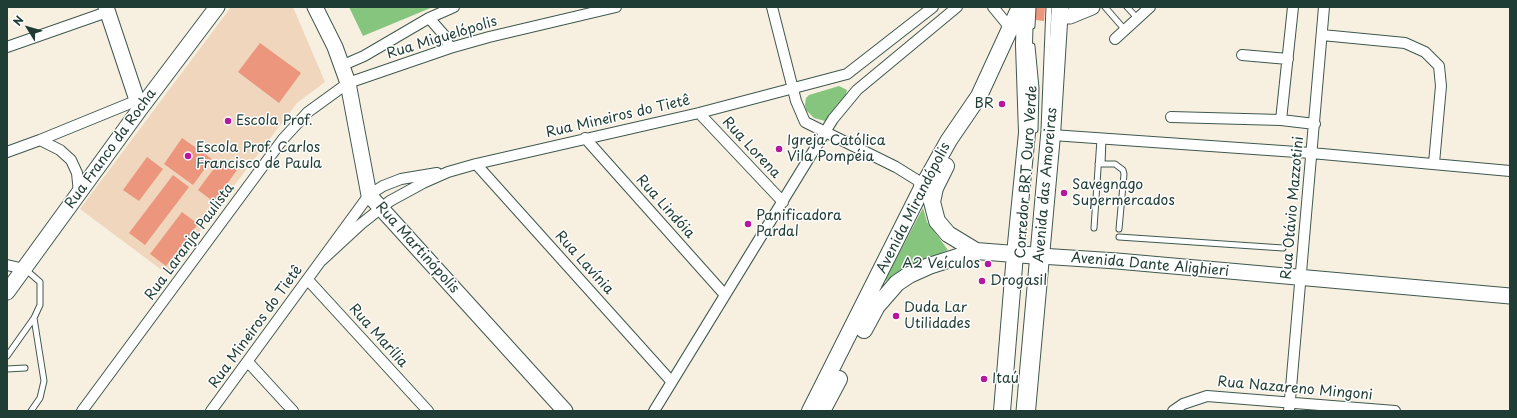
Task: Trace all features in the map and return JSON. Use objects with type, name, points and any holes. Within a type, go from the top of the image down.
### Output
[{"type":"main road","name":"Avenida Mirandópolis","points":[[810,411],[922,188],[949,140],[979,96],[1020,7]]},
{"type":"main road","name":"Avenida das Amoreiras","points":[[1025,7],[1024,45],[1027,133],[1027,411]]},
{"type":"main road","name":"Avenida das Amoreiras","points":[[1006,405],[1026,255],[1052,135],[1056,10]]},
{"type":"main road","points":[[932,202],[935,188],[979,96]]},
{"type":"main road","name":"Avenida Dante Alighieri","points":[[932,202],[937,221],[955,241],[976,251],[1026,255]]},
{"type":"main road","name":"Avenida Mirandópolis","points":[[822,411],[877,306],[897,283],[909,275],[929,266],[976,251]]},
{"type":"street","name":"Rua Franco da Rocha","points":[[7,292],[79,193],[139,104],[218,7]]},
{"type":"street","name":"Rua Martinópolis","points":[[315,7],[335,47],[348,83],[369,195],[380,209],[565,411]]},
{"type":"street","points":[[341,66],[364,56],[429,18],[454,7]]},
{"type":"street","name":"Rua Miguelópolis","points":[[348,83],[450,48],[489,37],[616,7]]},
{"type":"street","points":[[772,7],[800,114],[806,122],[896,166],[918,180],[932,202]]},
{"type":"street","points":[[856,90],[847,74],[933,7]]},
{"type":"street","points":[[654,411],[825,132],[856,90],[957,7]]},
{"type":"street","points":[[993,7],[1011,29]]},
{"type":"street","points":[[1056,10],[1070,16],[1092,7]]},
{"type":"street","points":[[1115,39],[1150,7]]},
{"type":"street","points":[[1281,120],[1293,7]]},
{"type":"street","name":"Rua Otávio Mazzotini","points":[[1289,406],[1310,153],[1315,124],[1324,7]]},
{"type":"street","points":[[7,47],[106,10],[139,104],[7,152]]},
{"type":"street","points":[[429,18],[442,31],[450,48]]},
{"type":"street","points":[[1322,35],[1405,43],[1425,52],[1439,66],[1441,86],[1434,163]]},
{"type":"street","points":[[1242,55],[1288,59]]},
{"type":"street","name":"Rua Mineiros do Tietê","points":[[322,260],[361,224],[380,209],[403,193],[448,172],[585,138],[699,113],[847,74]]},
{"type":"street","name":"Rua Laranja Paulista","points":[[82,411],[283,139],[308,112],[348,83]]},
{"type":"street","name":"Rua Lorena","points":[[699,113],[783,202]]},
{"type":"street","points":[[1171,117],[1281,120],[1315,124]]},
{"type":"street","points":[[1052,135],[1310,153],[1510,171]]},
{"type":"street","name":"Rua Lindóia","points":[[585,138],[725,295]]},
{"type":"street","points":[[40,140],[60,150],[71,160],[77,173],[79,193]]},
{"type":"street","name":"Rua Lavínia","points":[[476,164],[671,381]]},
{"type":"street","name":"Rua Mineiros do Tietê","points":[[211,411],[369,195],[383,186],[401,179],[425,174],[448,172]]},
{"type":"street","name":"Avenida Dante Alighieri","points":[[1026,255],[1510,296]]},
{"type":"street","points":[[7,265],[24,269]]},
{"type":"street","name":"Rua Marília","points":[[308,280],[428,411]]},
{"type":"street","points":[[248,362],[293,411]]},
{"type":"street","name":"Rua Nazareno Mingoni","points":[[1173,411],[1183,404],[1207,396],[1289,406],[1395,411]]},
{"type":"lane","points":[[1032,30],[1033,7]]},
{"type":"lane","points":[[1104,7],[1125,30]]},
{"type":"lane","points":[[1127,7],[1138,19]]},
{"type":"lane","name":"Corredor BRT Ouro Verde","points":[[1019,411],[1026,255],[1044,130],[1056,10]]},
{"type":"lane","name":"Corredor BRT Ouro Verde","points":[[1032,37],[1036,88],[1034,137]]},
{"type":"lane","points":[[1094,228],[1101,139]]},
{"type":"lane","points":[[1100,164],[1115,164],[1123,170],[1124,174],[1119,229]]},
{"type":"lane","points":[[1119,237],[1283,248]]},
{"type":"lane","points":[[7,356],[34,318],[40,305],[40,282],[24,269]]},
{"type":"lane","points":[[1006,405],[1018,293]]},
{"type":"lane","points":[[31,411],[40,398],[44,381],[34,318]]},
{"type":"lane","points":[[7,369],[25,368]]},
{"type":"shaded area","name":"Escola Prof. Carlos Francisco de Paula","points":[[231,7],[293,7],[325,82],[297,103],[167,274],[80,209]]},
{"type":"green space","points":[[349,7],[433,7],[363,36]]},
{"type":"green space","points":[[839,86],[847,90],[846,95],[836,106],[829,119],[825,121],[814,118],[806,110],[806,98],[809,95]]},
{"type":"green space","points":[[923,208],[927,222],[948,250],[908,267],[884,282]]},
{"type":"building","points":[[1036,7],[1045,7],[1044,21],[1036,20]]},
{"type":"building","points":[[260,43],[301,73],[279,103],[238,72]]},
{"type":"building","points":[[182,138],[212,159],[193,185],[164,164]]},
{"type":"building","points":[[147,157],[163,169],[139,201],[123,190]]},
{"type":"building","points":[[221,159],[237,170],[214,202],[198,190]]},
{"type":"building","points":[[173,175],[189,187],[145,245],[129,233]]},
{"type":"building","points":[[182,212],[198,224],[166,266],[150,254]]},
{"type":"place","name":"BR","points":[[1002,104]]},
{"type":"place","name":"Escola Prof.","points":[[228,121]]},
{"type":"place","name":"Igreja Católica Vila Pompéia","points":[[779,149]]},
{"type":"place","name":"Escola Prof. Carlos Francisco de Paula","points":[[188,156]]},
{"type":"place","name":"Savegnago Supermercados","points":[[1064,193]]},
{"type":"place","name":"Panificadora Pardal","points":[[748,224]]},
{"type":"place","name":"A2 Veículos","points":[[988,264]]},
{"type":"place","name":"Drogasil","points":[[982,281]]},
{"type":"place","name":"Duda Lar Utilidades","points":[[896,316]]},
{"type":"place","name":"Itaú","points":[[984,379]]}]
